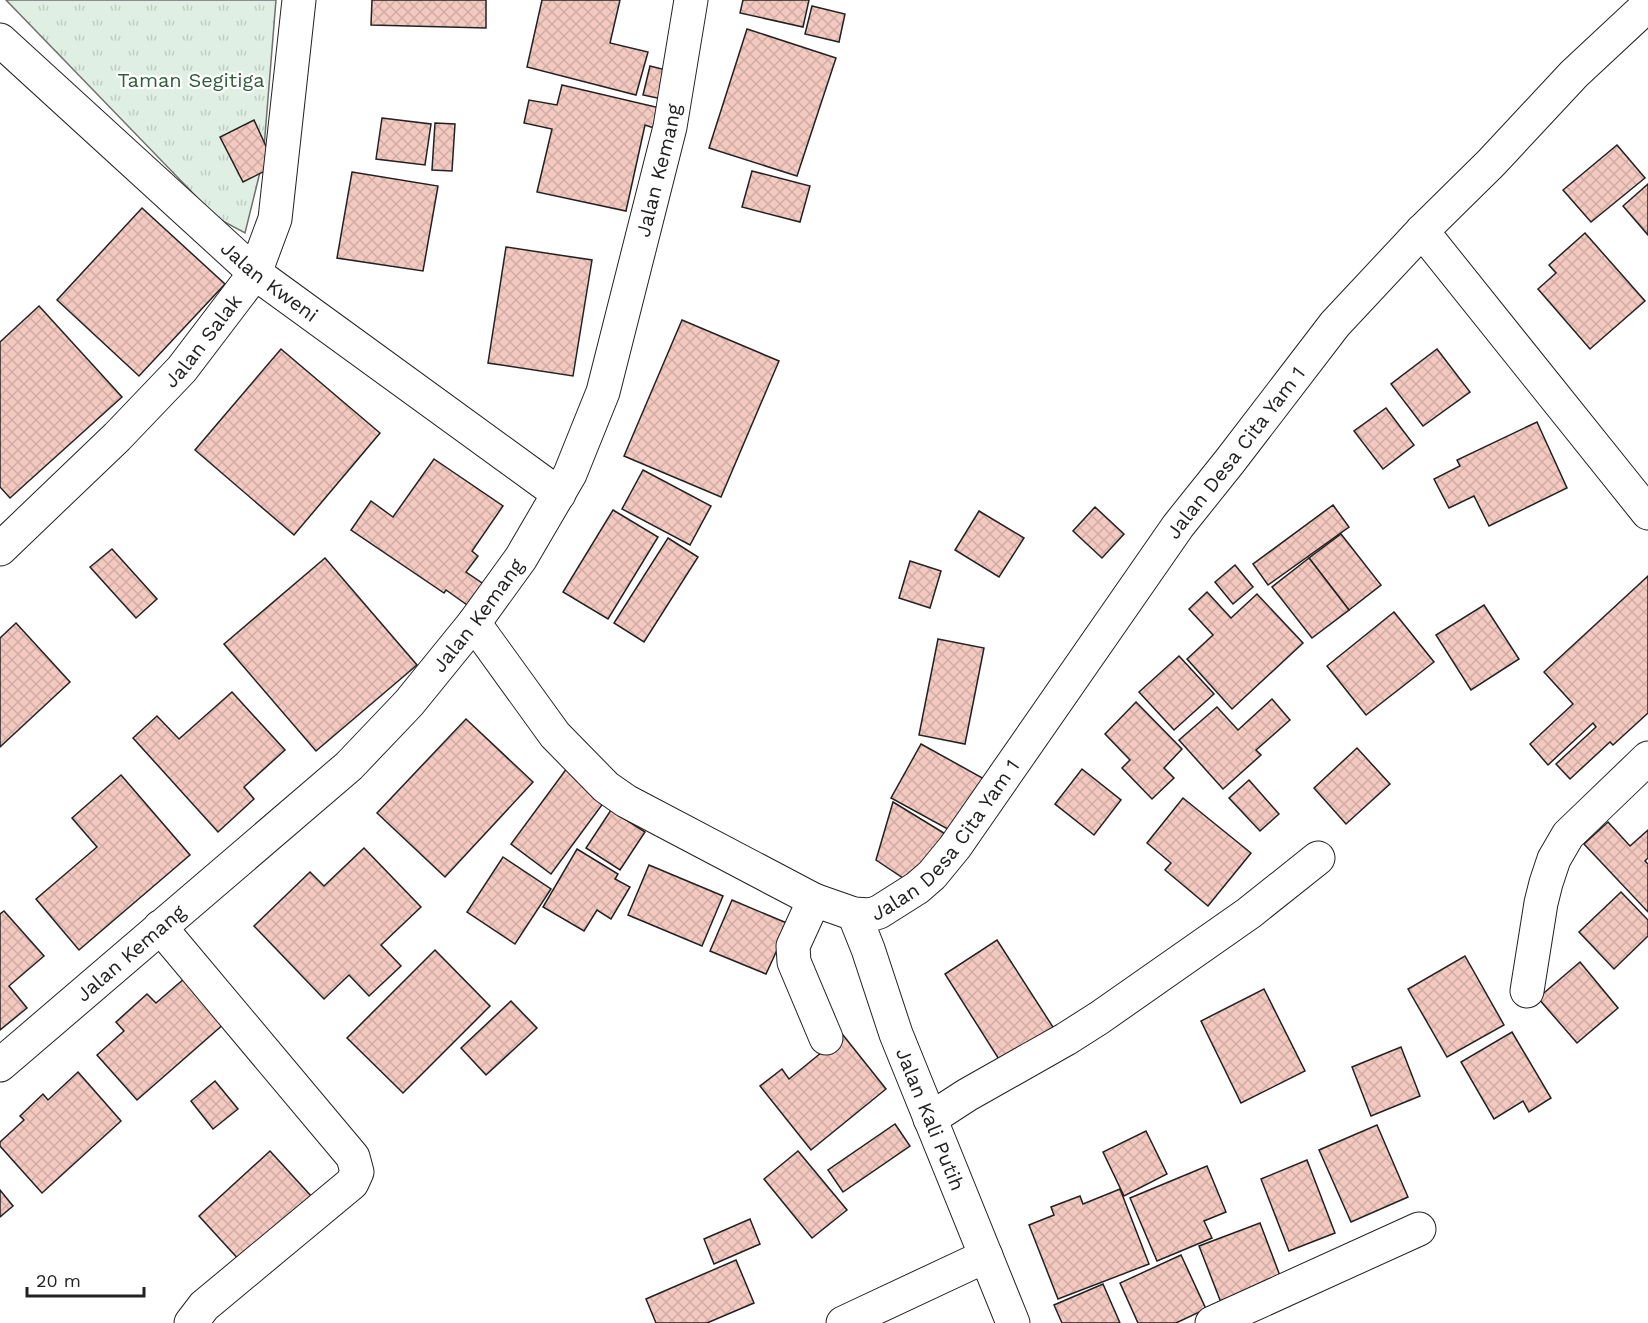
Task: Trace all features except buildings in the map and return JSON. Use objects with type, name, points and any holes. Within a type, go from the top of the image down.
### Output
[{"type":"street","name":"Jalan Salak","points":[[0,549],[117,437],[182,369],[255,273],[275,219],[299,0]]},
{"type":"street","name":"Jalan Kemang","points":[[0,1065],[349,766],[409,703],[474,623],[521,558],[570,474],[603,392],[670,127],[691,0]]},
{"type":"street","name":"Jalan Desa Cita Yam 1","points":[[854,915],[870,915],[879,912],[917,888],[932,875],[975,818],[1178,526],[1335,324],[1574,74],[1648,5]]},
{"type":"street","name":"Jalan Kweni","points":[[0,40],[255,273],[559,495]]},
{"type":"street","points":[[1422,231],[1648,513]]},
{"type":"street","points":[[474,623],[555,735],[606,787],[626,801],[814,900],[854,915]]},
{"type":"street","points":[[1527,991],[1541,903],[1554,859],[1568,835],[1648,758]]},
{"type":"street","points":[[930,1119],[1099,1018],[1249,913],[1318,858]]},
{"type":"street","points":[[814,900],[793,946],[794,962],[826,1038]]},
{"type":"street","name":"Jalan Kali Putih","points":[[854,915],[868,949],[896,1034],[1013,1323]]},
{"type":"street","points":[[160,927],[353,1157],[357,1172],[352,1183],[204,1306],[191,1323]]},
{"type":"street","points":[[1212,1323],[1419,1229]]},
{"type":"street","points":[[843,1323],[986,1256]]},
{"type":"green space","name":"Taman Segitiga","points":[[6,0],[276,0],[263,160],[245,233],[217,218]]}]
